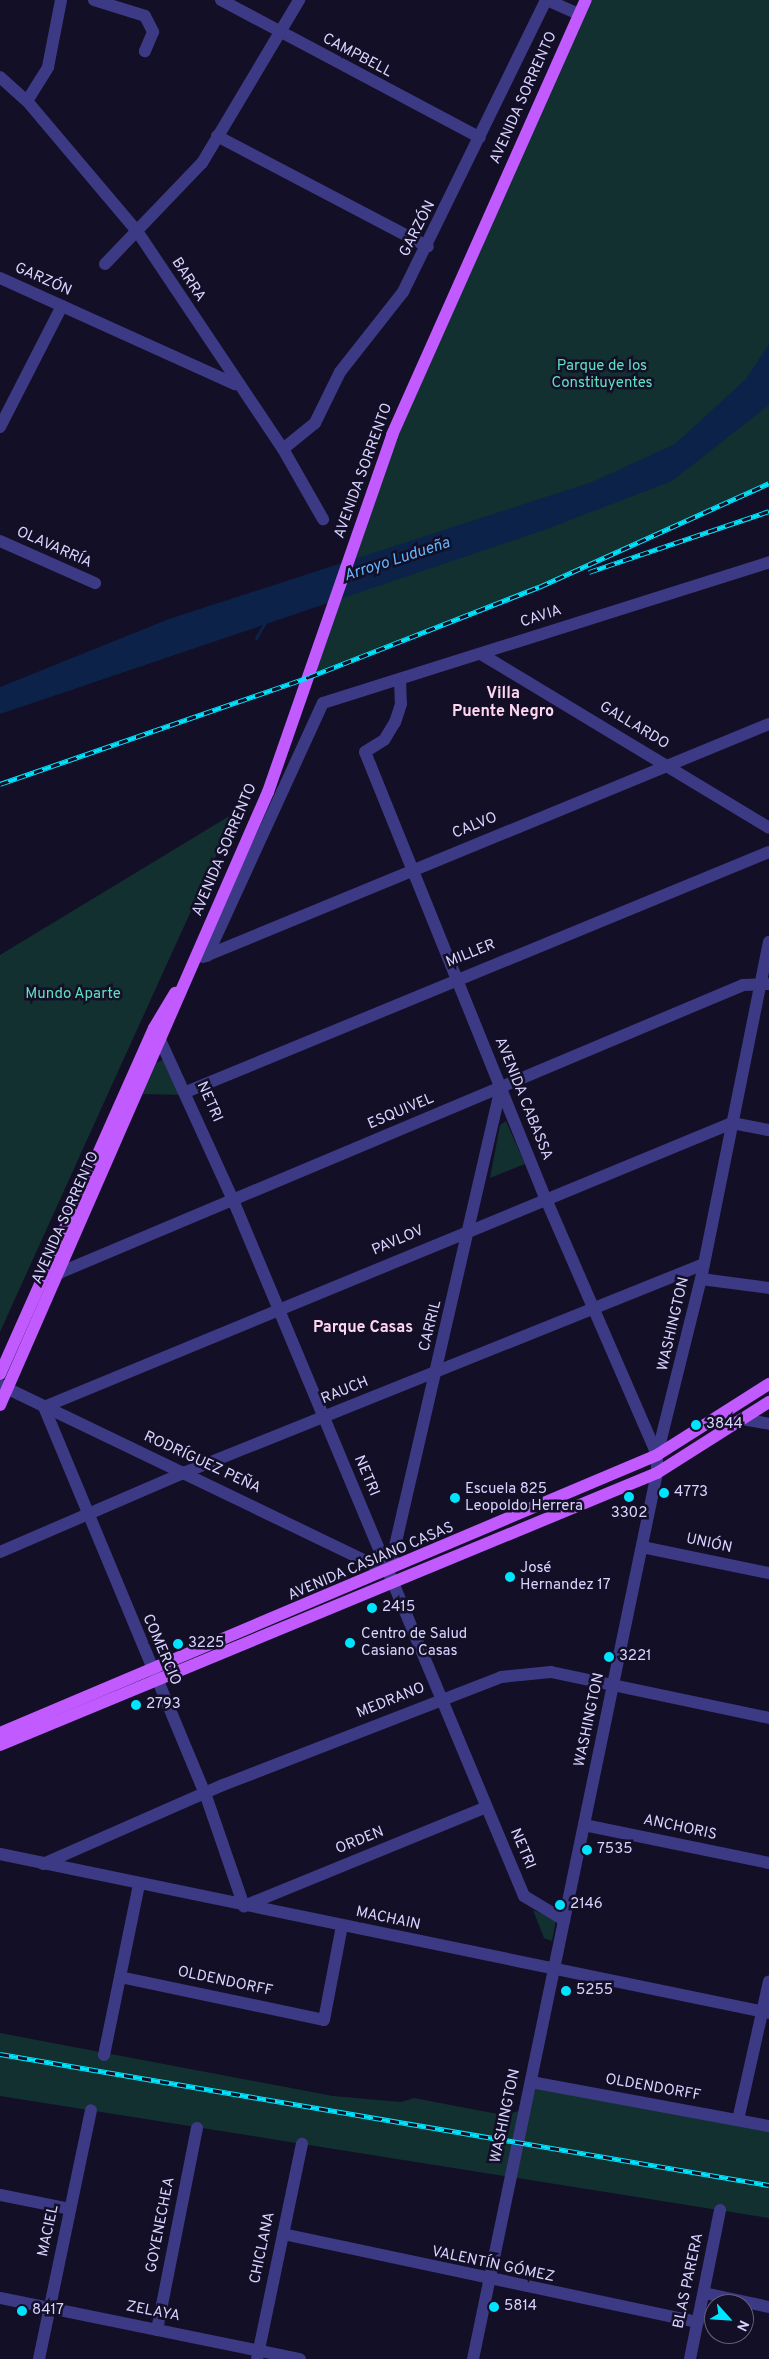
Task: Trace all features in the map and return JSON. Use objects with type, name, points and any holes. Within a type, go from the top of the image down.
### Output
[{"type":"main road","name":"AVENIDA SORRENTO","points":[[0,1374],[53,1271],[163,1039],[194,961],[268,792],[392,434],[586,0]]},
{"type":"main road","name":"AVENIDA SORRENTO","points":[[0,1405],[4,1387],[154,1028],[194,961]]},
{"type":"main road","name":"AVENIDA CASIANO CASAS","points":[[392,1578],[657,1455],[769,1384]]},
{"type":"main road","name":"AVENIDA CASIANO CASAS","points":[[0,1745],[154,1676],[392,1578],[658,1473],[769,1402]]},
{"type":"main road","name":"AVENIDA CASIANO CASAS","points":[[0,1733],[154,1676]]},
{"type":"street","points":[[27,101],[48,67],[61,0]]},
{"type":"street","points":[[94,0],[145,16],[153,32],[145,51]]},
{"type":"street","name":"CAMPBELL","points":[[221,0],[279,34],[480,138]]},
{"type":"street","points":[[105,264],[202,163],[299,0]]},
{"type":"street","points":[[547,0],[579,14]]},
{"type":"street","name":"GARZÓN","points":[[283,449],[315,423],[340,372],[403,292],[428,247],[547,0]]},
{"type":"street","name":"BARRA","points":[[0,77],[27,101],[137,231],[236,385],[283,449],[323,519]]},
{"type":"street","points":[[217,136],[428,247]]},
{"type":"street","name":"GARZÓN","points":[[0,278],[236,385]]},
{"type":"street","points":[[0,427],[62,306]]},
{"type":"street","name":"OLAVARRÍA","points":[[0,541],[95,583]]},
{"type":"street","name":"CAVIA","points":[[207,956],[323,703],[769,562]]},
{"type":"street","name":"GALLARDO","points":[[481,654],[666,764],[769,828]]},
{"type":"street","name":"AVENIDA CABASSA","points":[[400,679],[401,704],[395,722],[384,740],[365,752],[410,869],[457,977],[545,1197],[657,1455]]},
{"type":"street","name":"CALVO","points":[[194,961],[410,869],[769,724]]},
{"type":"street","name":"MILLER","points":[[186,1092],[457,977],[769,852]]},
{"type":"street","name":"WASHINGTON","points":[[473,2359],[658,1473],[657,1455],[701,1279],[732,1123],[765,984],[769,942]]},
{"type":"street","name":"ESQUIVEL","points":[[53,1271],[233,1200],[744,985],[765,984]]},
{"type":"street","name":"NETRI","points":[[154,1028],[163,1039],[233,1200],[277,1311],[324,1416],[524,1896],[564,1920]]},
{"type":"street","name":"CARRIL","points":[[392,1578],[436,1372],[473,1227],[502,1087]]},
{"type":"street","points":[[732,1123],[769,1130]]},
{"type":"street","name":"PAVLOV","points":[[44,1407],[277,1311],[545,1197],[732,1123]]},
{"type":"street","name":"RAUCH","points":[[0,1552],[186,1472],[704,1264]]},
{"type":"street","points":[[701,1279],[769,1288]]},
{"type":"street","name":"RODRÍGUEZ PEÑA","points":[[4,1387],[186,1472],[392,1578]]},
{"type":"street","name":"COMERCIO","points":[[44,1407],[86,1515],[205,1793],[244,1906]]},
{"type":"street","points":[[742,1419],[769,1424]]},
{"type":"street","name":"UNIÓN","points":[[642,1547],[769,1573]]},
{"type":"street","name":"MEDRANO","points":[[43,1864],[205,1793],[442,1698],[501,1677],[550,1672],[769,1718]]},
{"type":"street","name":"ORDEN","points":[[244,1906],[487,1807]]},
{"type":"street","name":"ANCHORIS","points":[[584,1825],[769,1864]]},
{"type":"street","name":"MACHAIN","points":[[0,1854],[554,1971],[766,2013]]},
{"type":"street","points":[[104,2055],[139,1884]]},
{"type":"street","name":"OLDENDORFF","points":[[120,1976],[324,2020],[342,1926]]},
{"type":"street","points":[[738,2120],[766,2013],[769,1981]]},
{"type":"street","name":"OLDENDORFF","points":[[531,2082],[769,2126]]},
{"type":"street","name":"MACIEL","points":[[39,2359],[91,2110]]},
{"type":"street","name":"GOYENECHEA","points":[[157,2330],[197,2128]]},
{"type":"street","name":"CHICLANA","points":[[258,2355],[302,2144]]},
{"type":"street","points":[[0,2196],[70,2208]]},
{"type":"street","name":"BLAS PARERA","points":[[690,2359],[720,2210]]},
{"type":"street","name":"VALENTÍN GÓMEZ","points":[[283,2234],[489,2281],[698,2322]]},
{"type":"street","points":[[704,2293],[769,2307]]},
{"type":"street","name":"ZELAYA","points":[[0,2298],[157,2330],[258,2355],[300,2359]]},
{"type":"green space","name":"Parque de los Constituyentes","points":[[586,0],[769,0],[769,483],[539,587],[309,677],[392,435]]},
{"type":"green space","name":"Mundo Aparte","points":[[236,812],[101,1109],[0,1332],[0,955]]},
{"type":"green space","points":[[166,1060],[186,1095],[142,1094],[156,1063]]},
{"type":"green space","points":[[506,1121],[525,1164],[490,1178],[500,1125]]},
{"type":"green space","points":[[533,1910],[556,1920],[552,1941],[544,1938]]},
{"type":"green space","points":[[0,2033],[333,2096],[401,2102],[414,2098],[503,2115],[523,2110],[531,2082],[769,2126],[769,2218],[0,2096]]},
{"type":"water","name":"Arroyo Ludueña","points":[[769,344],[769,405],[672,481],[547,529],[0,714],[0,687],[169,619],[592,482],[675,444],[746,379]]},
{"type":"waterway","points":[[256,638],[267,619]]},
{"type":"railway","points":[[0,784],[309,677],[539,587],[769,483]]},
{"type":"railway","points":[[589,572],[769,511]]},
{"type":"railway","points":[[0,2054],[769,2185]]},
{"type":"place","name":"3844","points":[[696,1425]]},
{"type":"place","name":"4773","points":[[664,1493]]},
{"type":"place","name":"3302","points":[[629,1497]]},
{"type":"place","name":"Escuela 825 Leopoldo Herrera","points":[[455,1498]]},
{"type":"place","name":"José Hernandez 17","points":[[510,1577]]},
{"type":"place","name":"2415","points":[[372,1608]]},
{"type":"place","name":"Centro de Salud Casiano Casas","points":[[350,1643]]},
{"type":"place","name":"3225","points":[[178,1644]]},
{"type":"place","name":"3221","points":[[609,1657]]},
{"type":"place","name":"2793","points":[[136,1705]]},
{"type":"place","name":"7535","points":[[587,1850]]},
{"type":"place","name":"2146","points":[[560,1905]]},
{"type":"place","name":"5255","points":[[566,1991]]},
{"type":"place","name":"5814","points":[[494,2307]]},
{"type":"place","name":"8417","points":[[22,2311]]},
{"type":"district","name":"Villa Puente Negro","points":[[503,703]]},
{"type":"district","name":"Parque Casas","points":[[363,1328]]}]
